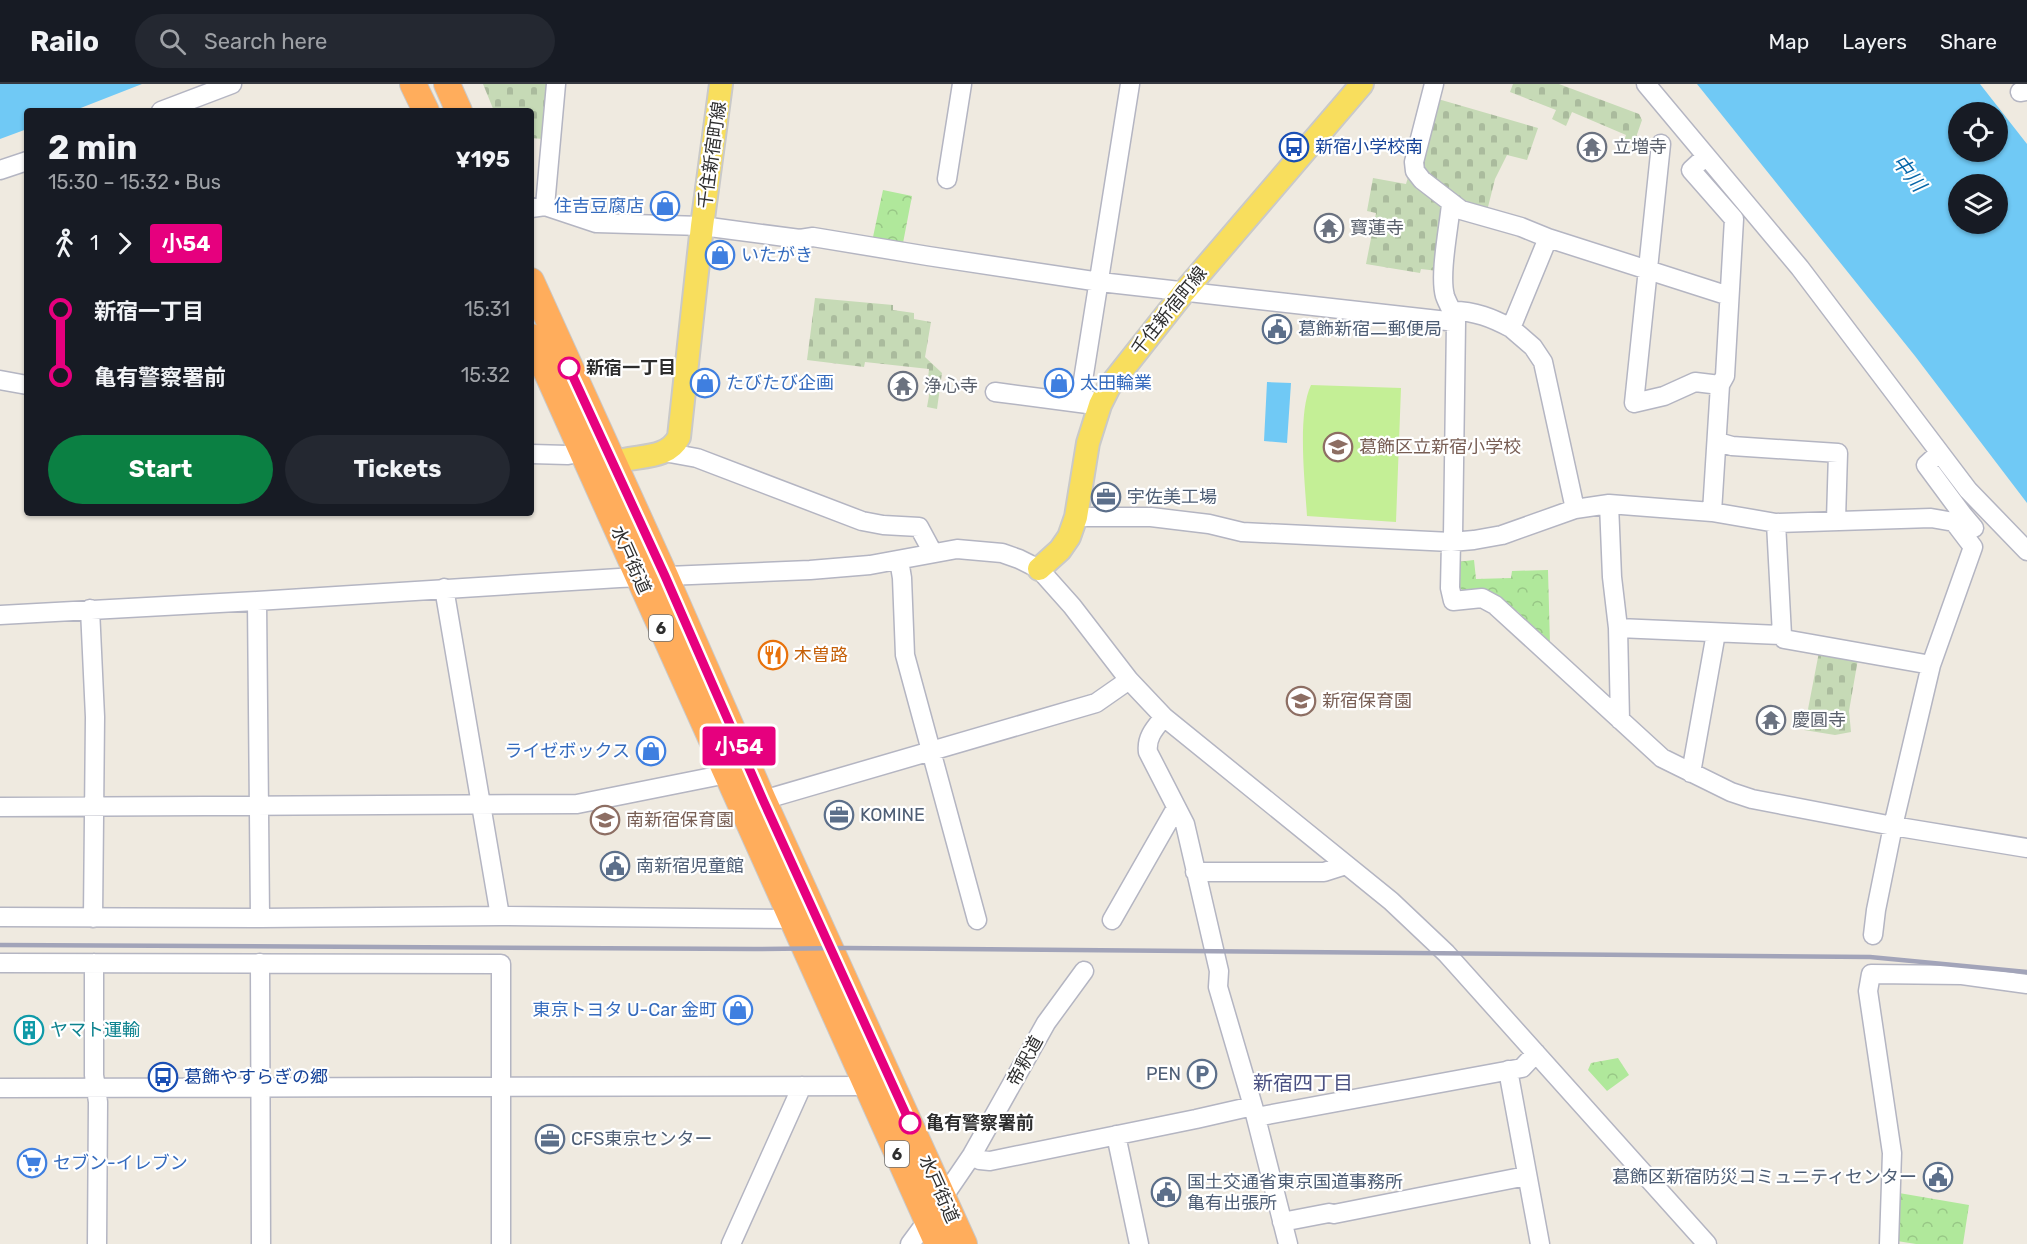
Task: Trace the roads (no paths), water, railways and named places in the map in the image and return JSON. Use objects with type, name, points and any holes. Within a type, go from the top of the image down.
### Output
[{"type":"highway","points":[[413,84],[425,108]]},
{"type":"highway","points":[[447,84],[458,108]]},
{"type":"highway","name":"水戸街道","points":[[534,287],[665,576],[806,897],[880,1085],[933,1233]]},
{"type":"highway","name":"水戸街道","points":[[534,350],[584,452],[793,919],[880,1085],[943,1197],[964,1244]]},
{"type":"main road","name":"千住新宿町線","points":[[664,452],[674,447],[679,436],[702,226],[722,84]]},
{"type":"main road","name":"千住新宿町線","points":[[1039,569],[1060,550],[1069,537],[1076,517],[1088,443],[1100,405],[1120,372],[1184,292],[1362,84]]},
{"type":"main road","points":[[613,463],[664,452]]},
{"type":"street","points":[[169,108],[232,84]]},
{"type":"street","points":[[556,84],[538,207],[596,223],[702,226],[800,239],[813,237],[1100,282],[1184,292],[1455,317],[1486,316],[1510,328],[1533,346],[1543,362],[1575,509]]},
{"type":"street","points":[[947,179],[962,84]]},
{"type":"street","points":[[1100,405],[1084,398],[1081,393],[1130,84]]},
{"type":"street","points":[[1434,84],[1414,162],[1415,171],[1422,180],[1451,204],[1461,210],[1521,227],[1548,238],[1729,296]]},
{"type":"street","points":[[1646,84],[1800,268],[1968,490],[2027,551]]},
{"type":"street","points":[[1661,144],[1634,403],[1664,396],[1695,382],[1720,386]]},
{"type":"street","points":[[1705,157],[1691,170],[1734,219],[1725,376],[1720,386],[1712,512]]},
{"type":"street","points":[[0,170],[24,162]]},
{"type":"street","points":[[1451,204],[1444,278],[1445,296],[1455,317],[1453,536],[1450,588],[1453,601],[1482,598],[1495,606],[1662,758],[1731,792],[1752,799],[2027,849]]},
{"type":"street","points":[[1510,328],[1548,238]]},
{"type":"street","points":[[0,380],[24,384]]},
{"type":"street","points":[[995,392],[1075,404],[1100,405]]},
{"type":"street","points":[[1718,442],[1732,446],[1838,453],[1836,520]]},
{"type":"street","points":[[534,454],[568,455],[584,452]]},
{"type":"street","points":[[664,452],[697,458],[862,521],[919,527],[933,553]]},
{"type":"street","points":[[1939,453],[1926,465],[1975,528],[1966,537]]},
{"type":"street","points":[[1076,517],[1151,517],[1209,524],[1242,532],[1451,542],[1502,535],[1575,509],[1609,504],[1712,512],[1776,523],[1931,518],[1954,522],[1973,547],[1931,665],[1893,826],[1873,935]]},
{"type":"street","points":[[1609,504],[1612,577],[1618,628],[1620,720]]},
{"type":"street","points":[[1776,523],[1782,635],[1785,639],[1931,665]]},
{"type":"street","points":[[0,615],[639,577],[810,570],[899,560],[957,549],[1002,553],[1019,559],[1039,569],[1129,680],[1164,717],[1391,901],[1425,933],[1707,1244]]},
{"type":"street","points":[[899,560],[902,578],[905,655],[977,920]]},
{"type":"street","points":[[444,588],[500,916]]},
{"type":"street","points":[[257,601],[260,918]]},
{"type":"street","points":[[90,609],[95,717],[93,918]]},
{"type":"street","points":[[1618,628],[1782,635]]},
{"type":"street","points":[[1691,773],[1716,633]]},
{"type":"street","points":[[763,800],[1096,703],[1129,680]]},
{"type":"street","points":[[1164,717],[1150,736],[1147,745],[1148,753],[1185,824],[1219,971],[1218,987],[1254,1111],[1288,1244]]},
{"type":"street","points":[[0,807],[577,804],[727,774]]},
{"type":"street","points":[[1112,920],[1176,808]]},
{"type":"street","points":[[1195,872],[1324,872],[1346,865]]},
{"type":"street","points":[[0,917],[500,916],[793,919],[799,916],[806,897]]},
{"type":"street","points":[[0,963],[501,964],[501,1244]]},
{"type":"street","points":[[94,963],[97,1244]]},
{"type":"street","points":[[260,963],[261,1244]]},
{"type":"street","name":"帝釈道","points":[[910,1244],[933,1233],[943,1197],[972,1155],[1046,1023],[1084,971]]},
{"type":"street","points":[[1888,1244],[1892,1153],[1868,991],[1871,974],[1952,975],[2027,984]]},
{"type":"street","points":[[972,1155],[980,1160],[990,1161],[1196,1119],[1522,1068],[1536,1053]]},
{"type":"street","points":[[1508,1070],[1540,1244]]},
{"type":"street","points":[[0,1088],[880,1085]]},
{"type":"street","points":[[731,1244],[802,1086]]},
{"type":"street","points":[[1116,1135],[1139,1244]]},
{"type":"street","points":[[1282,1222],[1526,1176]]},
{"type":"water","points":[[0,84],[142,84],[81,108],[24,108],[24,130],[0,139]]},
{"type":"water","name":"中川","points":[[1697,84],[1980,84],[1994,102],[1948,102],[1948,162],[2008,162],[2008,120],[2027,144],[2027,503],[1915,356]]},
{"type":"water","points":[[1267,382],[1291,383],[1287,443],[1264,441]]},
{"type":"railway","points":[[0,945],[846,948],[1870,957],[2027,972]]},
{"type":"place","name":"新宿小学校南","points":[[1294,147]]},
{"type":"place","name":"立増寺","points":[[1592,147]]},
{"type":"place","name":"住吉豆腐店","points":[[665,206]]},
{"type":"place","name":"寶蓮寺","points":[[1329,228]]},
{"type":"place","name":"いたがき","points":[[720,255]]},
{"type":"place","name":"葛飾新宿二郵便局","points":[[1277,329]]},
{"type":"place","name":"新宿一丁目","points":[[569,368]]},
{"type":"place","name":"たびたび企画","points":[[705,383]]},
{"type":"place","name":"太田輪業","points":[[1059,383]]},
{"type":"place","name":"浄心寺","points":[[903,386]]},
{"type":"place","name":"葛飾区立新宿小学校","points":[[1338,447]]},
{"type":"place","name":"宇佐美工場","points":[[1106,497]]},
{"type":"place","name":"木曽路","points":[[773,655]]},
{"type":"place","name":"新宿保育園","points":[[1301,701]]},
{"type":"place","name":"慶圓寺","points":[[1771,720]]},
{"type":"place","name":"ライゼボックス","points":[[651,751]]},
{"type":"place","name":"KOMINE","points":[[839,815]]},
{"type":"place","name":"南新宿保育園","points":[[605,820]]},
{"type":"place","name":"南新宿児童館","points":[[615,866]]},
{"type":"place","name":"東京トヨタ U-Car 金町","points":[[738,1010]]},
{"type":"place","name":"ヤマト運輸","points":[[29,1030]]},
{"type":"place","name":"PEN","points":[[1202,1074]]},
{"type":"place","name":"葛飾やすらぎの郷","points":[[163,1077]]},
{"type":"place","name":"亀有警察署前","points":[[910,1123]]},
{"type":"place","name":"CFS東京センター","points":[[550,1139]]},
{"type":"place","name":"セブン-イレブン","points":[[32,1163]]},
{"type":"place","name":"葛飾区新宿防災コミュニティセンター","points":[[1938,1177]]},
{"type":"place","name":"国土交通省東京国道事務所 亀有出張所","points":[[1166,1192]]},
{"type":"district","name":"新宿四丁目","points":[[1303,1083]]}]
